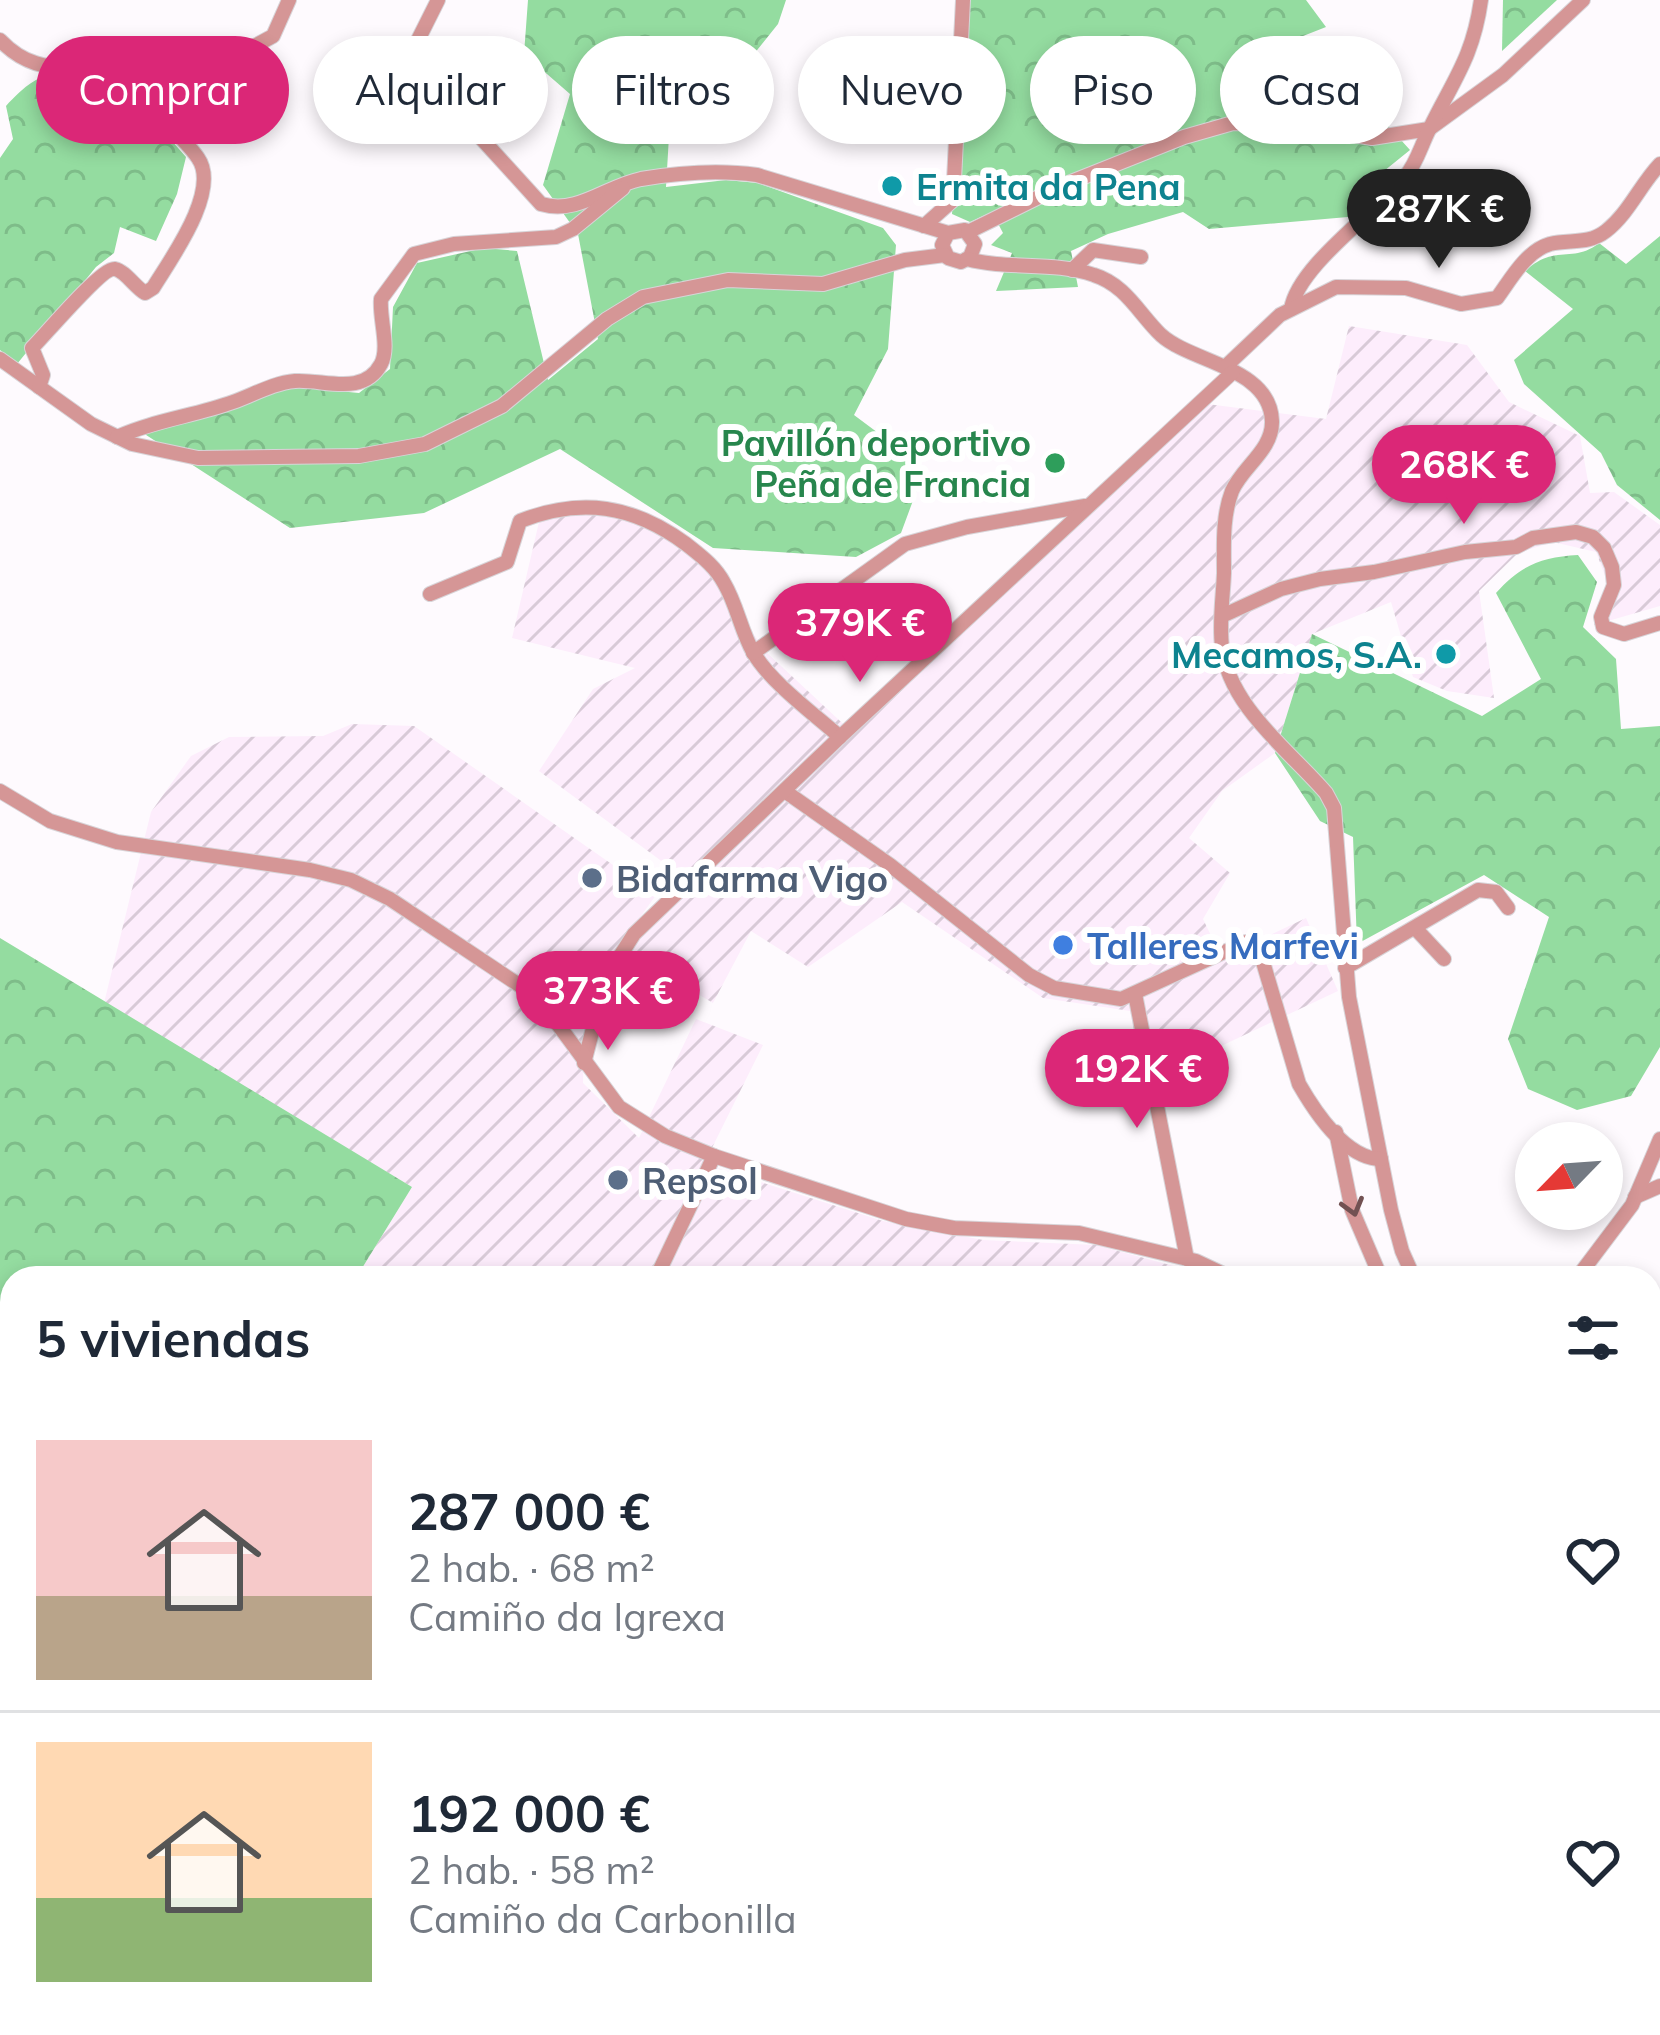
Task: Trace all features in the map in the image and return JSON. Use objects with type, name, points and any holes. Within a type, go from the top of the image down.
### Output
[{"type":"street","points":[[273,36],[289,0]]},
{"type":"street","points":[[438,0],[416,44],[416,75],[541,204],[568,207],[628,183],[733,172],[757,175],[946,234]]},
{"type":"street","points":[[924,226],[953,200],[963,0]]},
{"type":"street","points":[[1292,309],[1293,297],[1319,261],[1406,176],[1460,77],[1478,26],[1481,0]]},
{"type":"street","points":[[0,359],[91,424],[117,437],[198,458],[359,456],[425,444],[502,406],[607,319],[644,297],[728,280],[823,284],[905,260],[945,255],[956,262],[991,224],[1061,186],[1232,123],[1293,125],[1372,138],[1429,129],[1503,75],[1583,0]]},
{"type":"street","points":[[0,40],[36,65]]},
{"type":"street","points":[[39,387],[43,375],[32,348],[100,274],[111,268],[120,270],[145,293],[153,288],[198,209],[203,171],[200,160],[184,144]]},
{"type":"street","points":[[584,1063],[606,978],[621,950],[1292,309],[1336,287],[1406,287],[1461,304],[1497,298],[1528,257],[1550,244],[1600,236],[1627,210],[1660,164]]},
{"type":"street","points":[[117,437],[150,422],[233,403],[290,381],[360,382],[380,367],[384,354],[381,299],[414,254],[454,244],[556,237],[573,229],[628,183]]},
{"type":"street","points":[[905,260],[956,229],[971,246],[995,261],[1097,275],[1117,287],[1177,347],[1229,369],[1262,396],[1272,420],[1264,448],[1239,476],[1225,518],[1221,644],[1233,681],[1258,718],[1311,775],[1334,808],[1346,968],[1381,1160],[1409,1266]]},
{"type":"street","points":[[945,255],[946,234]]},
{"type":"street","points":[[1072,269],[1093,250],[1141,256]]},
{"type":"street","points":[[430,594],[507,562],[520,520],[568,506],[596,505],[652,521],[707,560],[723,580],[753,653],[840,737]]},
{"type":"street","points":[[753,653],[905,544],[967,527],[1085,506]]},
{"type":"street","points":[[1222,616],[1319,579],[1448,554],[1516,547],[1533,538],[1576,532],[1604,548],[1612,567],[1614,585],[1601,617],[1603,627],[1624,634],[1660,623]]},
{"type":"street","points":[[0,791],[50,820],[117,842],[351,880],[390,899],[525,989],[548,1011],[619,1107],[665,1136],[714,1156],[906,1219],[955,1228],[1079,1233],[1205,1266]]},
{"type":"street","points":[[786,792],[890,865],[1029,975],[1054,988],[1121,999],[1246,942],[1258,945],[1299,1084],[1355,1153],[1381,1160]]},
{"type":"street","points":[[1346,968],[1478,890],[1496,892],[1508,908]]},
{"type":"street","points":[[1415,928],[1444,958]]},
{"type":"street","points":[[1135,994],[1187,1258]]},
{"type":"street","points":[[1336,1132],[1352,1210],[1376,1266]]},
{"type":"street","points":[[1586,1266],[1635,1197],[1660,1139]]},
{"type":"street","points":[[662,1266],[714,1156]]},
{"type":"street","points":[[1635,1197],[1660,1186]]},
{"type":"shaded area","points":[[1349,326],[1467,345],[1509,402],[1580,436],[1590,493],[1614,492],[1660,525],[1660,606],[1594,625],[1609,586],[1596,552],[1553,542],[1518,553],[1479,591],[1494,698],[1447,691],[1413,677],[1391,602],[1312,634],[1275,753],[1222,791],[1189,838],[1230,873],[1203,919],[1217,948],[1268,936],[1306,918],[1338,991],[1219,1047],[1226,1064],[1148,1101],[1130,1011],[1043,998],[902,902],[808,967],[751,931],[713,1003],[621,949],[690,882],[539,771],[593,689],[635,668],[512,638],[539,522],[573,514],[645,522],[709,569],[766,652],[854,734],[1207,404],[1326,419]]},
{"type":"shaded area","points":[[352,724],[414,726],[656,895],[594,982],[584,1035],[583,1083],[639,1138],[696,1019],[763,1045],[704,1164],[883,1221],[983,1240],[1096,1245],[1173,1266],[363,1266],[412,1187],[104,1003],[151,812],[191,756],[229,737],[323,736]]},
{"type":"green space","points":[[528,0],[786,0],[768,36],[572,36],[572,144],[669,144],[666,187],[726,180],[758,183],[883,228],[896,245],[888,349],[854,415],[925,468],[901,533],[856,557],[713,548],[560,449],[424,513],[290,528],[143,433],[287,386],[359,393],[390,369],[393,307],[417,263],[484,248],[517,251],[548,380],[598,339],[578,234],[543,185],[570,94],[548,75],[548,36],[525,36]]},
{"type":"green space","points":[[964,0],[1306,0],[1326,27],[1303,36],[1220,36],[1220,144],[1403,142],[1410,150],[1363,188],[1348,217],[1209,229],[1183,212],[1108,234],[1071,251],[1078,287],[996,291],[1012,253],[991,245],[1003,233],[992,212],[970,222],[952,214],[956,144],[1006,144],[1006,36],[962,36]]},
{"type":"green space","points":[[1503,0],[1557,0],[1502,51]]},
{"type":"green space","points":[[36,80],[36,144],[175,144],[186,157],[177,194],[156,241],[120,227],[114,253],[96,267],[17,364],[0,350],[0,158],[13,139],[6,106]]},
{"type":"green space","points":[[1660,236],[1660,520],[1617,485],[1601,453],[1524,384],[1514,360],[1573,309],[1525,271],[1546,258],[1581,252],[1599,243],[1626,264]]},
{"type":"green space","points":[[1578,555],[1597,582],[1583,627],[1616,659],[1621,729],[1660,726],[1660,1047],[1631,1096],[1577,1110],[1528,1089],[1508,1039],[1549,917],[1484,875],[1357,944],[1353,837],[1320,821],[1275,753],[1312,634],[1482,716],[1541,679],[1496,593],[1533,564]]},
{"type":"green space","points":[[0,938],[412,1187],[363,1266],[0,1266]]},
{"type":"place","name":"Ermita da Pena","points":[[892,186]]},
{"type":"place","name":"Pavillón deportivo Peña de Francia","points":[[1055,463]]},
{"type":"place","name":"Mecamos, S.A.","points":[[1446,654]]},
{"type":"place","name":"Bidafarma Vigo","points":[[592,878]]},
{"type":"place","name":"Talleres Marfevi","points":[[1063,945]]},
{"type":"place","name":"Repsol","points":[[618,1180]]}]
